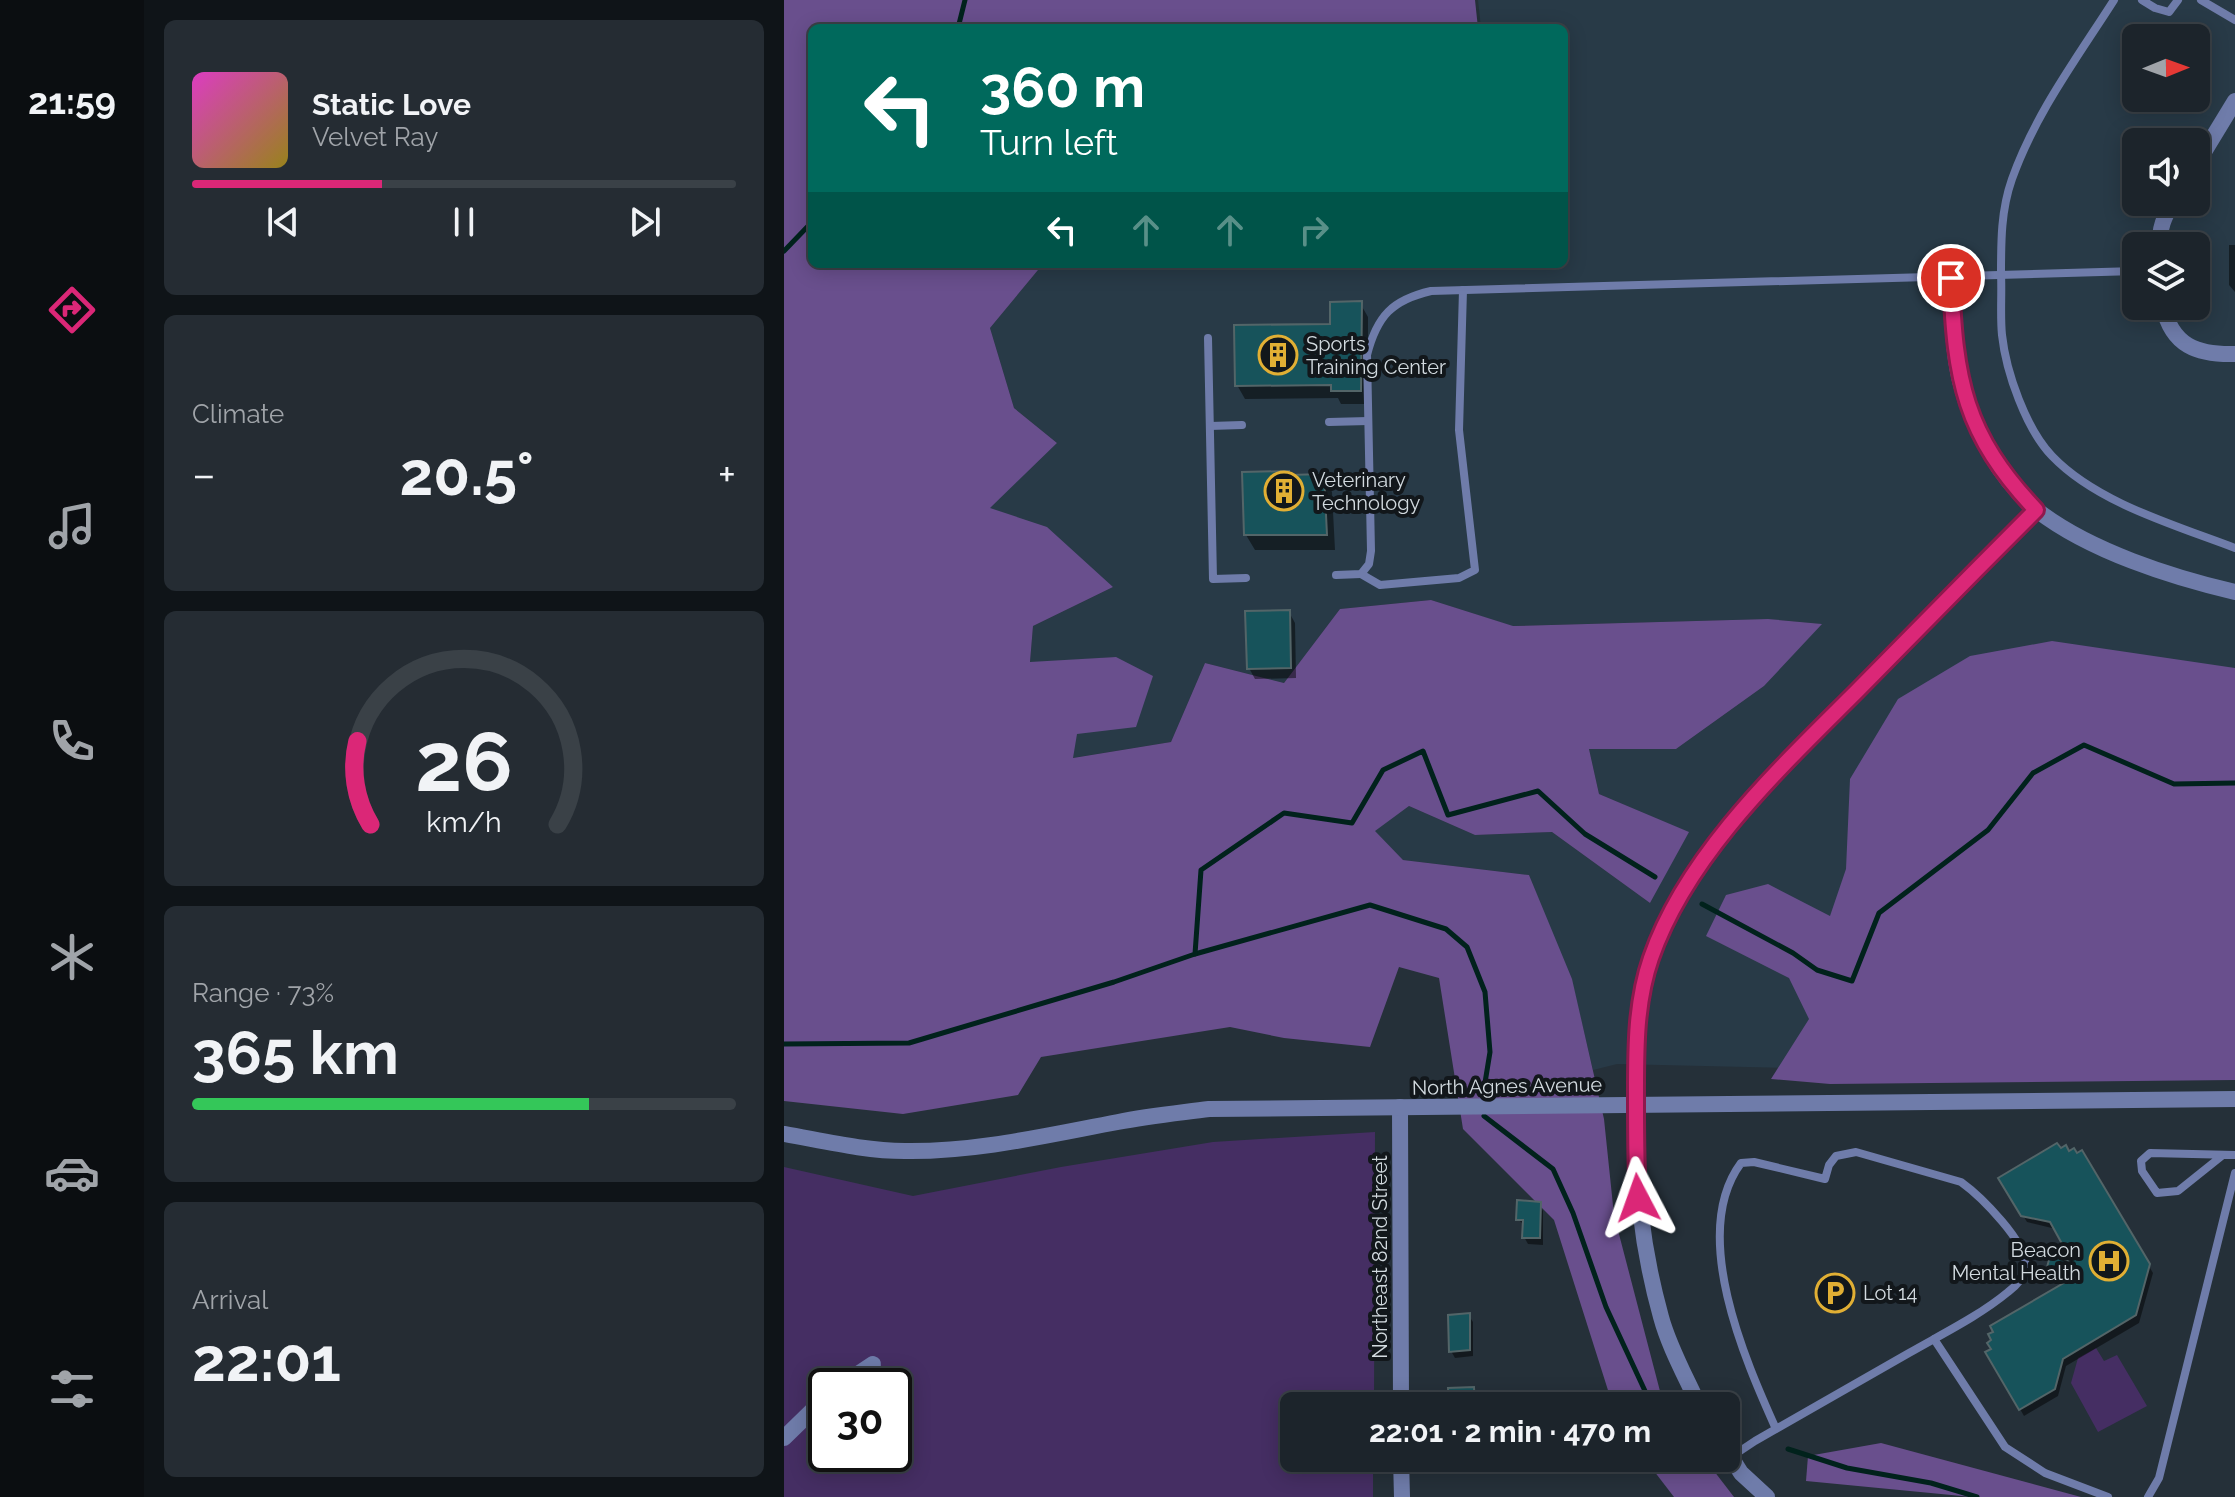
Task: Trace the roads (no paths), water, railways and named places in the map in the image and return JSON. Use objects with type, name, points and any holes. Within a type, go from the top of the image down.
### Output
[{"type":"street","points":[[2210,142],[2235,101]]},
{"type":"street","points":[[1951,278],[1953,344],[1960,383],[1975,424],[1991,455],[2013,485],[2036,510],[2089,541],[2116,553],[2235,592]]},
{"type":"street","points":[[2165,320],[2177,337],[2191,348],[2208,353],[2235,354]]},
{"type":"street","points":[[1693,1392],[1662,1320],[1642,1236],[1635,1149],[1635,1049],[1640,1003],[1666,921],[1691,878],[1736,818],[1807,741],[2036,510]]},
{"type":"street","name":"North Agnes Avenue","points":[[784,1134],[836,1144],[905,1151],[984,1146],[1069,1133],[1119,1121],[1209,1109],[2235,1099]]},
{"type":"street","name":"Northeast 82nd Street","points":[[1400,1107],[1401,1392]]},
{"type":"street","points":[[867,1368],[873,1364]]},
{"type":"street","points":[[784,1438],[808,1415]]},
{"type":"street","points":[[1740,1471],[1767,1497]]},
{"type":"street","points":[[1401,1472],[1402,1497]]},
{"type":"lane","points":[[2114,0],[2053,94],[2031,134],[2012,180],[2001,222],[2002,336],[2012,378],[2029,421],[2052,456],[2095,491],[2235,548]]},
{"type":"lane","points":[[2142,0],[2169,12],[2178,0]]},
{"type":"lane","points":[[2201,0],[2235,20]]},
{"type":"lane","points":[[1361,574],[1369,564],[1371,551],[1367,355],[1372,335],[1382,317],[1397,303],[1412,295],[1431,291],[2122,272]]},
{"type":"lane","points":[[1336,575],[1361,574],[1380,585],[1459,578],[1475,570],[1459,430],[1463,290]]},
{"type":"lane","points":[[1208,338],[1213,579],[1246,578]]},
{"type":"lane","points":[[1329,422],[1368,421]]},
{"type":"lane","points":[[1210,426],[1242,425]]},
{"type":"lane","points":[[1740,1447],[1776,1429],[1934,1339],[2008,1293],[2019,1282],[2025,1257],[2018,1241],[1971,1189],[1961,1182],[1856,1152],[1836,1156],[1829,1165],[1825,1179],[1754,1162],[1741,1163],[1726,1189],[1721,1230],[1723,1282],[1749,1370],[1776,1429]]},
{"type":"lane","points":[[2223,1155],[2178,1191],[2169,1193],[2157,1193],[2142,1171],[2141,1161],[2150,1153],[2235,1155]]},
{"type":"lane","points":[[2148,1497],[2159,1478],[2235,1173]]},
{"type":"lane","points":[[1934,1339],[2005,1447],[2045,1473],[2108,1497]]},
{"type":"waterway","points":[[959,24],[965,0]]},
{"type":"waterway","points":[[784,251],[808,226]]},
{"type":"waterway","points":[[1702,904],[1793,953],[1817,970],[1852,981],[1879,913],[1988,830],[2033,773],[2084,745],[2174,784],[2235,783]]},
{"type":"waterway","points":[[784,1044],[909,1043],[1114,982],[1195,954],[1201,870],[1284,813],[1352,823],[1383,770],[1423,751],[1448,815],[1538,791],[1585,834],[1655,877]]},
{"type":"waterway","points":[[1195,954],[1370,905],[1446,929],[1467,947],[1485,992],[1490,1052],[1483,1095]]},
{"type":"waterway","points":[[1484,1116],[1553,1169],[1573,1213],[1606,1307],[1645,1392]]},
{"type":"waterway","points":[[1788,1449],[1847,1468],[1931,1483],[1977,1497]]},
{"type":"place","name":"Sports Training Center","points":[[1278,355]]},
{"type":"place","name":"Veterinary Technology","points":[[1284,491]]},
{"type":"place","name":"Beacon Mental Health","points":[[2109,1261]]},
{"type":"place","name":"Lot 14","points":[[1835,1293]]}]
